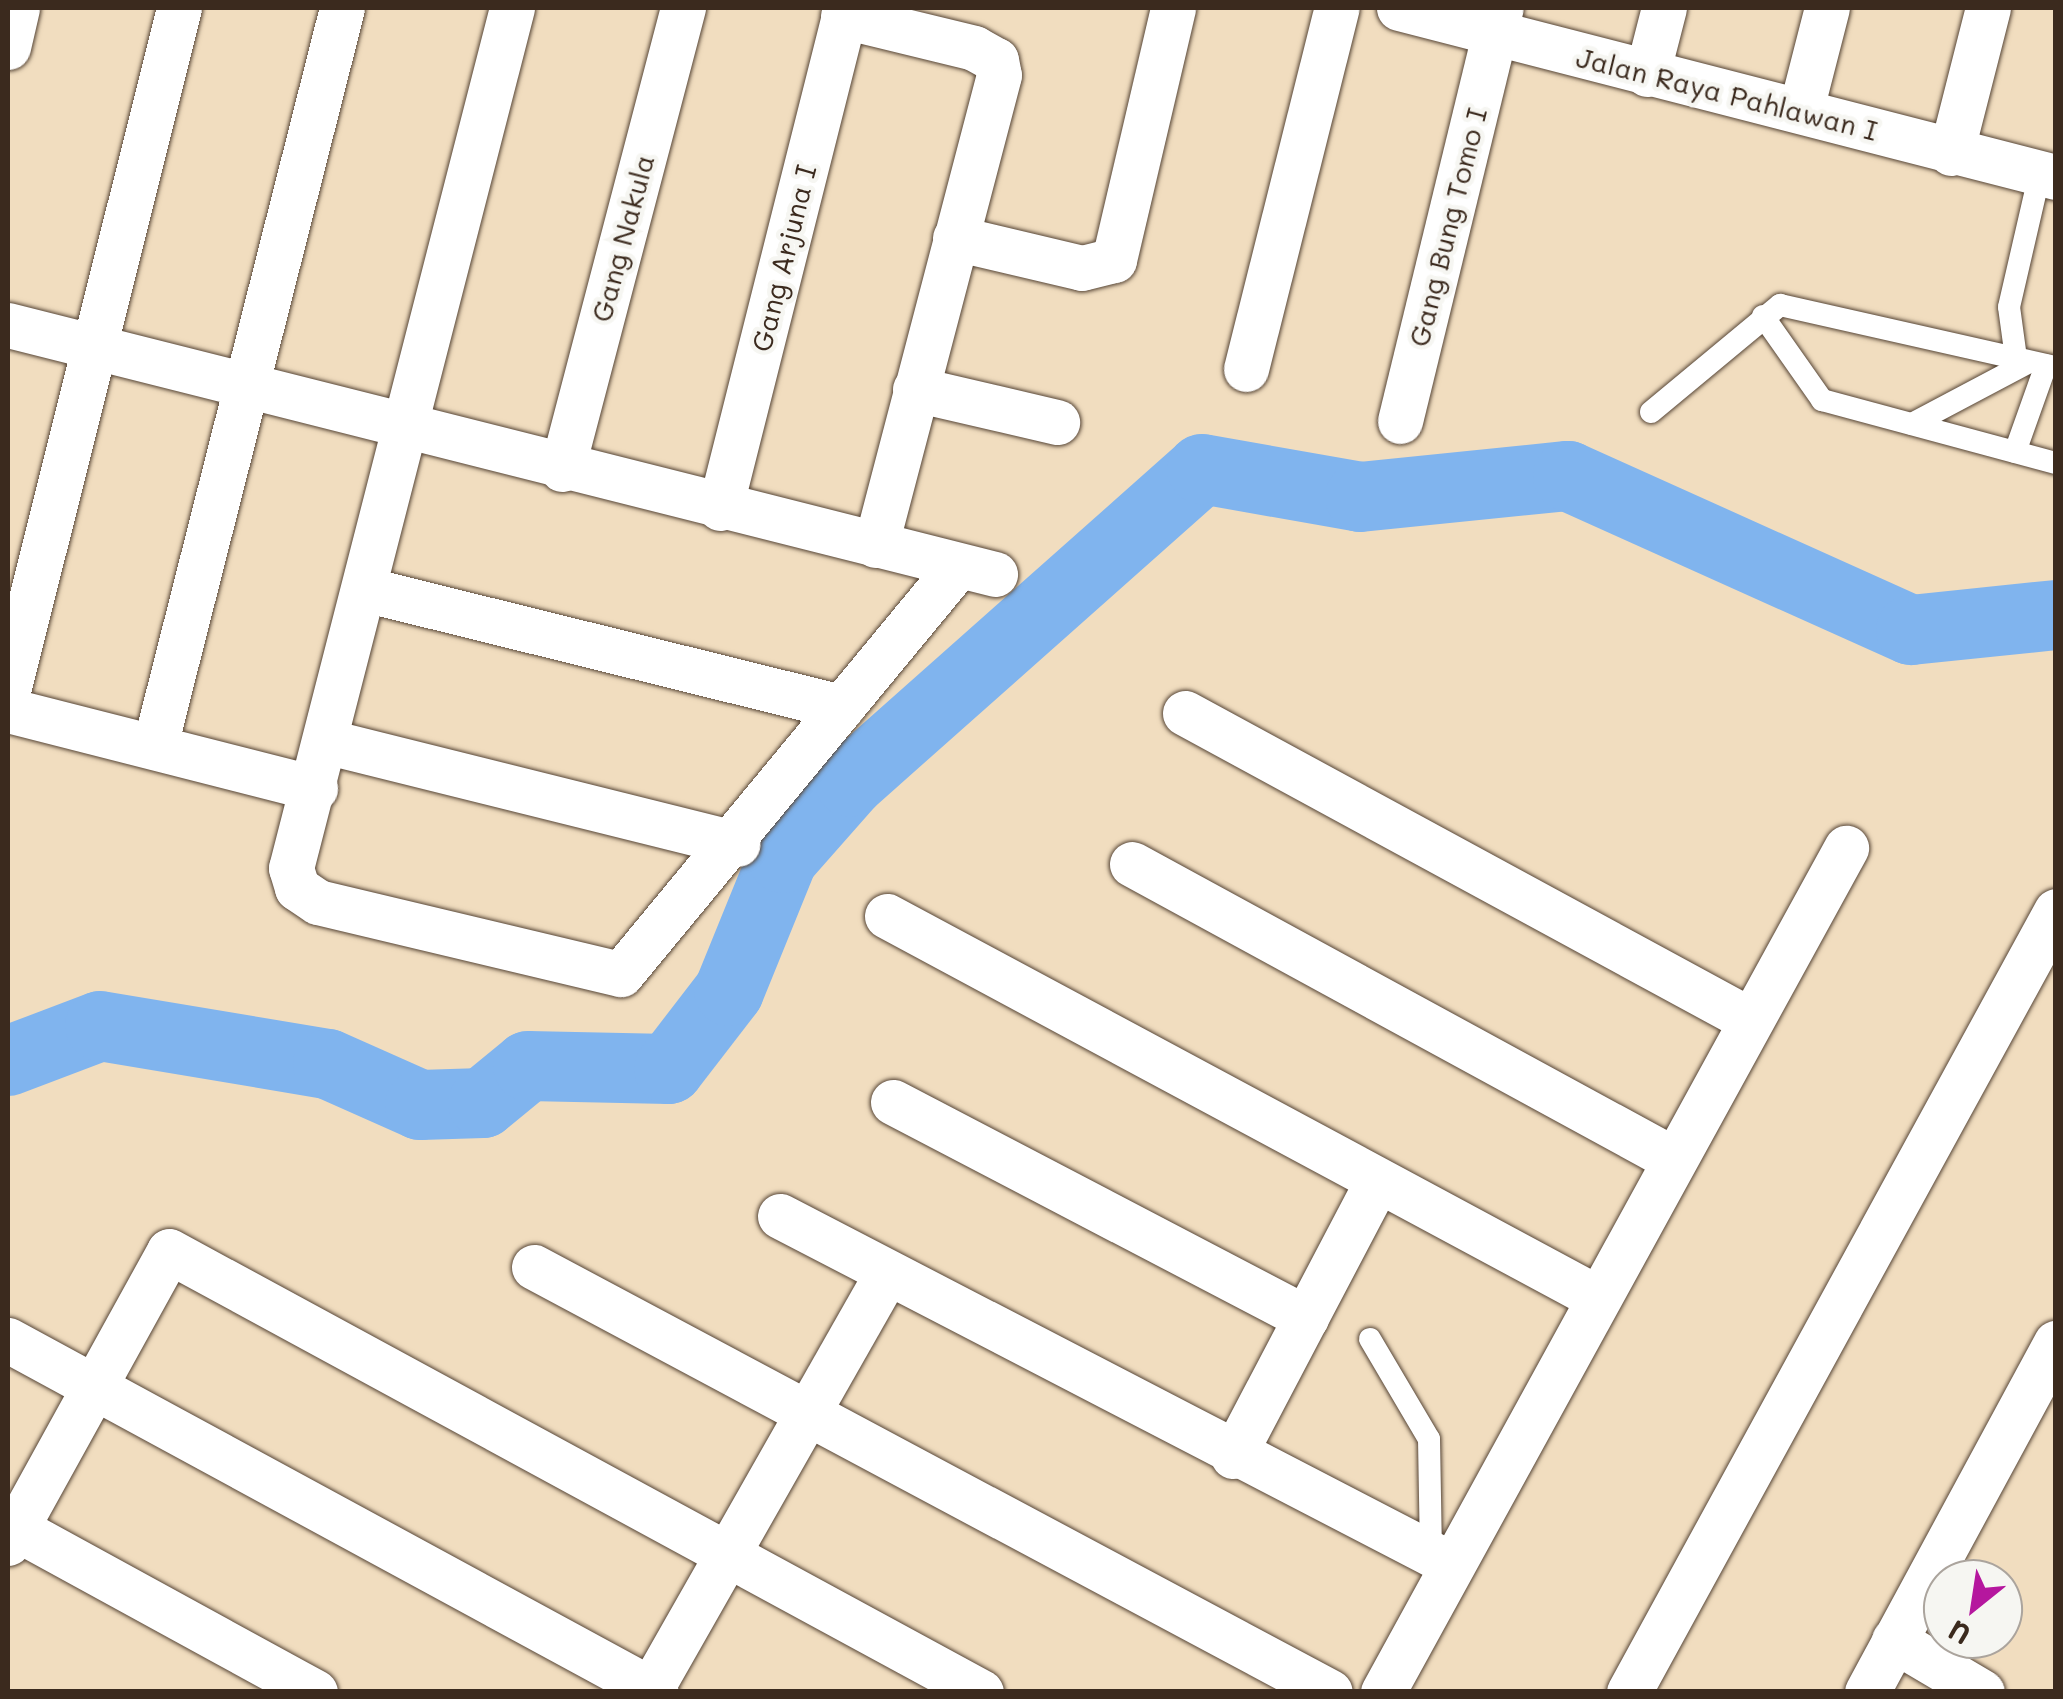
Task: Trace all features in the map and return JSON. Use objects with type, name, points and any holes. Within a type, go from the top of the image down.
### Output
[{"type":"street","points":[[8,47],[17,8]]},
{"type":"street","points":[[8,691],[179,8]]},
{"type":"street","points":[[155,745],[342,8]]},
{"type":"street","points":[[8,325],[93,345],[404,427],[562,469],[976,570],[842,707],[639,962],[606,976],[318,902],[296,888],[291,868],[329,742],[404,427],[512,8]]},
{"type":"street","name":"Gang Nakula","points":[[562,469],[683,8]]},
{"type":"street","points":[[955,238],[1102,268],[1114,260],[1173,8]]},
{"type":"street","points":[[1246,369],[1337,8]]},
{"type":"street","name":"Jalan Raya Pahlawan I","points":[[1399,8],[1498,21],[1647,74],[1801,109],[2048,175]]},
{"type":"street","points":[[1647,74],[1664,8]]},
{"type":"street","points":[[1801,109],[1827,8]]},
{"type":"street","points":[[1951,152],[1988,8]]},
{"type":"street","points":[[844,12],[996,60],[876,545]]},
{"type":"street","name":"Gang Arjuna I","points":[[720,508],[844,12]]},
{"type":"street","name":"Gang Bung Tomo I","points":[[1400,421],[1498,21]]},
{"type":"street","points":[[915,388],[1057,422]]},
{"type":"street","points":[[364,589],[842,707]]},
{"type":"street","points":[[8,710],[315,788]]},
{"type":"street","points":[[1185,713],[1748,1019]]},
{"type":"street","points":[[329,742],[736,844]]},
{"type":"street","points":[[1384,1692],[1441,1558],[1598,1298],[1748,1019],[1846,848]]},
{"type":"street","points":[[1132,864],[1674,1159]]},
{"type":"street","points":[[1628,1692],[2056,911]]},
{"type":"street","points":[[887,916],[1375,1185],[1598,1298]]},
{"type":"street","points":[[892,1102],[1306,1318]]},
{"type":"street","points":[[1233,1456],[1375,1185]]},
{"type":"street","points":[[780,1216],[884,1278],[1441,1558]]},
{"type":"street","points":[[315,1692],[10,1532],[98,1386],[170,1251],[186,1256],[981,1692]]},
{"type":"street","points":[[534,1267],[1330,1692]]},
{"type":"street","points":[[8,1340],[652,1690],[884,1278]]},
{"type":"street","points":[[1867,1692],[2052,1358]]},
{"type":"street","points":[[1894,1640],[1982,1692]]},
{"type":"lane","points":[[2015,452],[2036,363],[2008,306],[2048,175]]},
{"type":"lane","points":[[1651,412],[1763,316],[1789,306],[2036,363]]},
{"type":"lane","points":[[1763,316],[1822,400],[2056,463]]},
{"type":"lane","points":[[1912,424],[2036,363]]},
{"type":"lane","points":[[1370,1339],[1429,1439],[1441,1558]]},
{"type":"waterway","points":[[8,1061],[100,1026],[328,1064],[420,1105],[483,1103],[528,1066],[669,1069],[729,991],[783,858],[850,782],[1202,469],[1360,497],[1568,476],[1911,630],[2056,615]]}]
